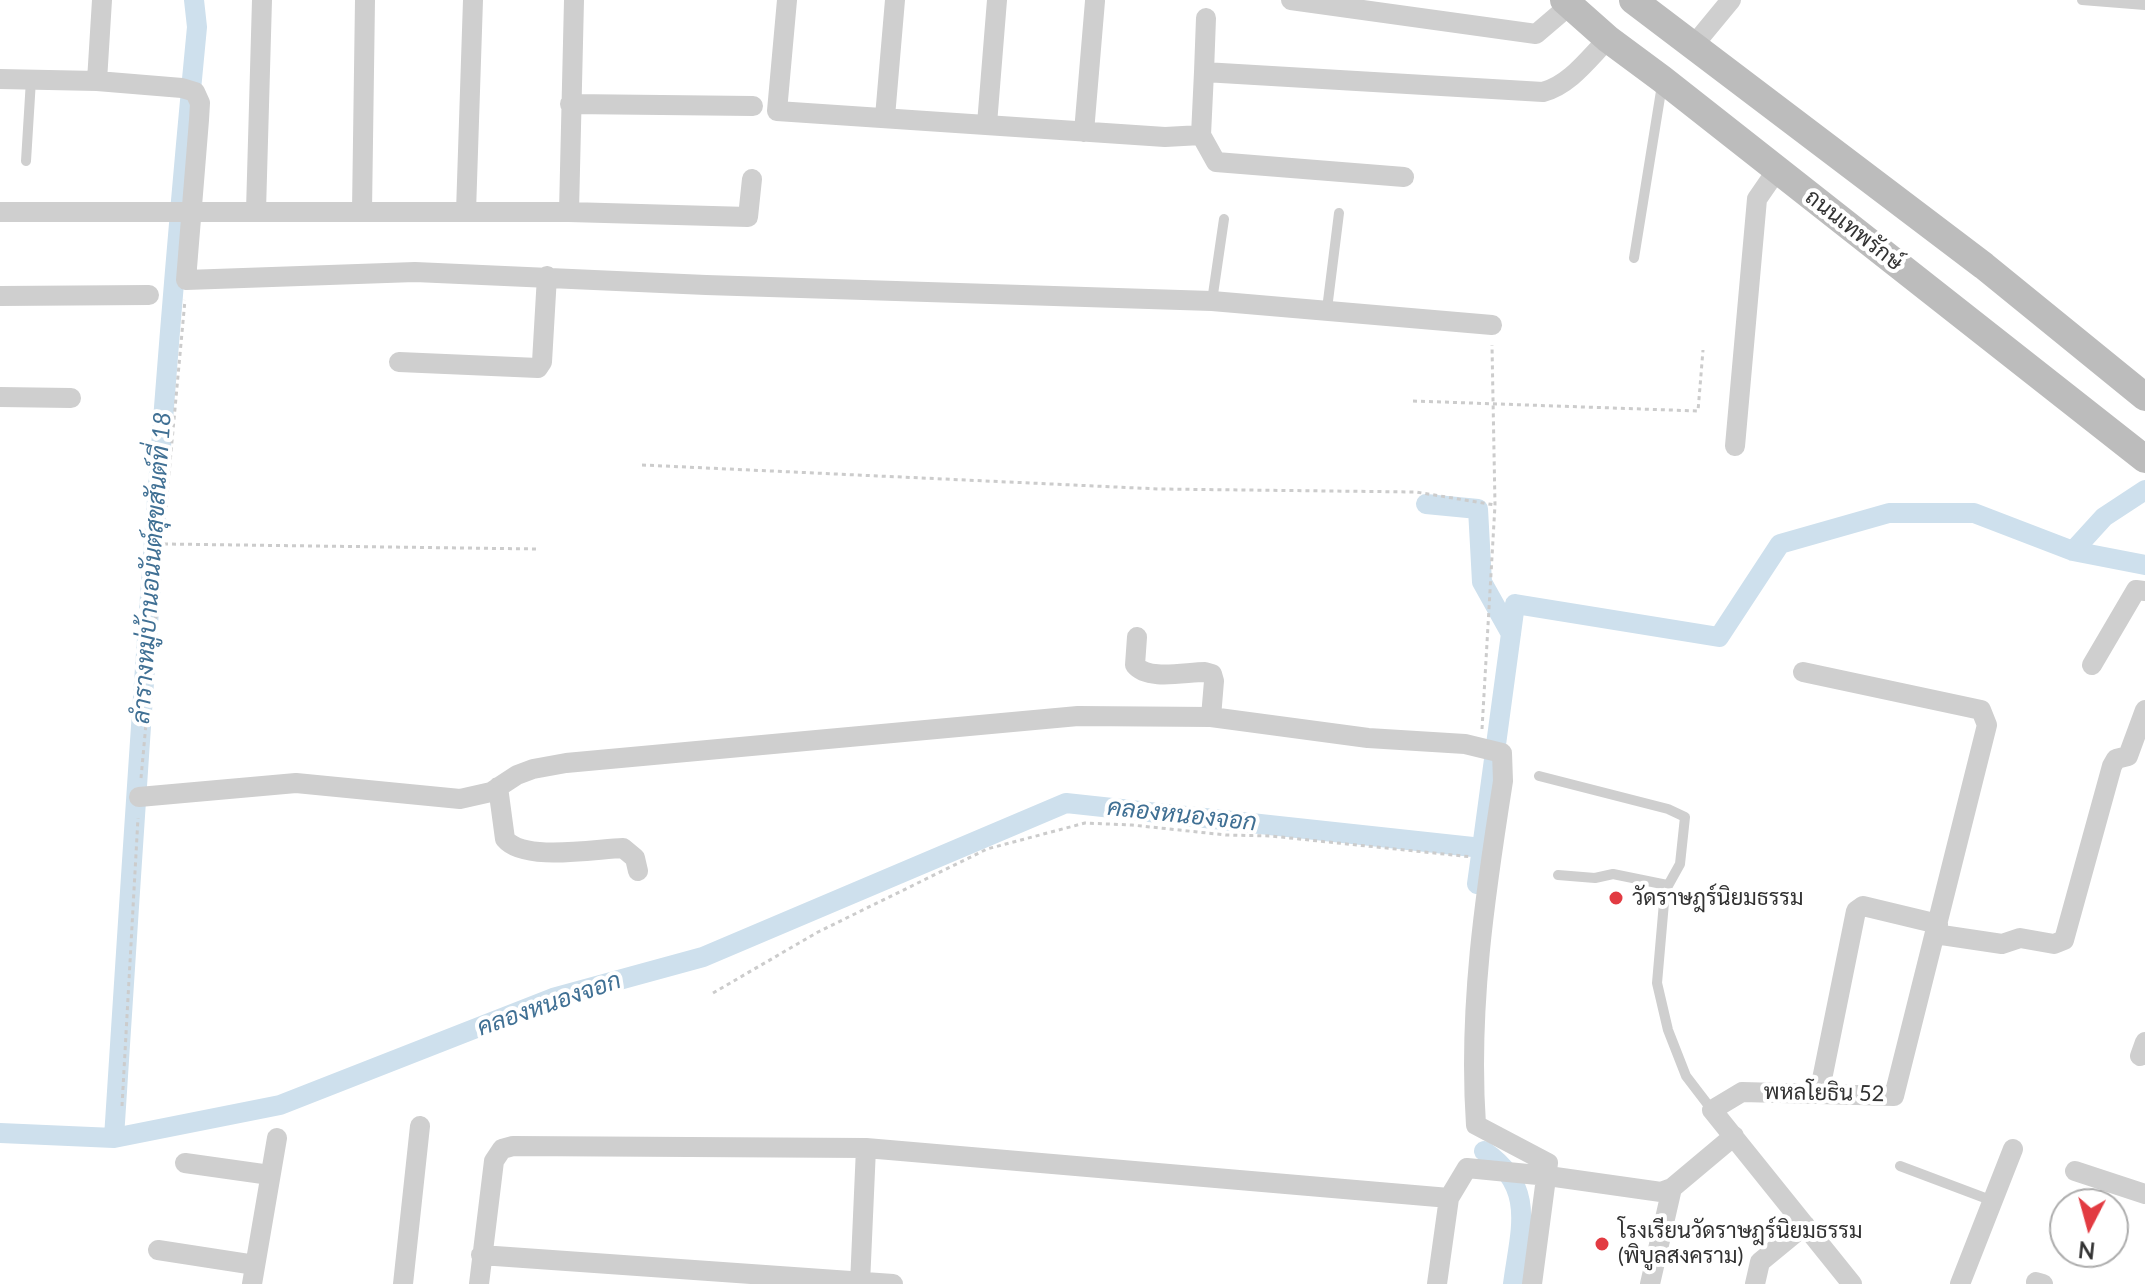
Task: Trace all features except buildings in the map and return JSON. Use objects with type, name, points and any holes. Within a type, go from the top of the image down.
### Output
[{"type":"main road","points":[[1633,0],[1984,266],[2145,397]]},
{"type":"main road","name":"ถนนเทพรักษ์","points":[[1567,2],[1608,39],[2136,452]]},
{"type":"street","points":[[97,81],[102,0]]},
{"type":"street","points":[[256,211],[262,0]]},
{"type":"street","points":[[362,211],[365,0]]},
{"type":"street","points":[[466,212],[473,0]]},
{"type":"street","points":[[569,212],[574,0]]},
{"type":"street","points":[[787,0],[777,111],[1165,137],[1201,135]]},
{"type":"street","points":[[885,117],[895,0]]},
{"type":"street","points":[[987,124],[997,0]]},
{"type":"street","points":[[1291,0],[1536,34],[1567,2]]},
{"type":"street","points":[[1693,46],[1731,0]]},
{"type":"street","points":[[1084,132],[1095,1]]},
{"type":"street","points":[[1206,18],[1201,135],[1216,162],[1404,177]]},
{"type":"street","points":[[1204,72],[1543,92],[1553,89],[1579,70],[1608,39]]},
{"type":"street","points":[[0,79],[97,81],[188,90],[200,103],[182,210],[186,280],[415,272],[547,276],[706,285],[1212,301],[1492,325]]},
{"type":"street","points":[[570,104],[753,106]]},
{"type":"street","points":[[1735,446],[1757,199],[1777,170]]},
{"type":"street","points":[[0,212],[569,212],[748,217],[752,179]]},
{"type":"street","points":[[399,362],[538,368],[542,362],[547,276]]},
{"type":"street","points":[[0,296],[149,295]]},
{"type":"street","points":[[0,397],[71,398]]},
{"type":"street","points":[[2092,665],[2128,600],[2136,590],[2145,591]]},
{"type":"street","points":[[1137,637],[1135,665],[1139,670],[1148,674],[1212,674],[1211,717]]},
{"type":"street","points":[[1803,672],[1981,710],[1987,725],[1936,929]]},
{"type":"street","points":[[1819,1094],[1850,933],[1858,908],[1863,906],[1936,929],[2002,944],[2020,938],[2054,944],[2064,940],[2112,766],[2116,759],[2128,756],[2145,710]]},
{"type":"street","points":[[139,797],[296,783],[472,798],[533,769],[566,763],[1078,716],[1211,717],[1368,738],[1473,746],[1502,753],[1503,781],[1474,1000],[1476,1125],[1548,1163],[1532,1284]]},
{"type":"street","points":[[498,787],[505,839],[511,845],[532,853],[623,848],[635,858],[638,871]]},
{"type":"street","name":"พหลโยธิน 52","points":[[1712,1110],[1742,1092],[1894,1096],[1936,929]]},
{"type":"street","points":[[1712,1110],[1852,1284]]},
{"type":"street","points":[[403,1284],[420,1126]]},
{"type":"street","points":[[1437,1284],[1449,1198],[1467,1168],[1544,1175],[1661,1192],[1672,1188],[1734,1136]]},
{"type":"street","points":[[158,1250],[254,1274],[277,1138]]},
{"type":"street","points":[[479,1284],[494,1161],[502,1149],[513,1146],[866,1148],[1449,1198]]},
{"type":"street","points":[[860,1283],[866,1148]]},
{"type":"street","points":[[1960,1284],[2013,1149]]},
{"type":"street","points":[[185,1163],[270,1175]]},
{"type":"street","points":[[2075,1171],[2145,1194]]},
{"type":"street","points":[[1650,1284],[1672,1188]]},
{"type":"street","points":[[1755,1284],[1760,1262],[1805,1225]]},
{"type":"street","points":[[481,1255],[893,1284]]},
{"type":"lane","points":[[2082,0],[2145,5]]},
{"type":"lane","points":[[1634,258],[1662,79]]},
{"type":"lane","points":[[26,161],[31,80]]},
{"type":"lane","points":[[1327,309],[1339,213]]},
{"type":"lane","points":[[1212,301],[1224,219]]},
{"type":"lane","points":[[1539,776],[1668,809],[1684,816],[1685,838],[1680,864],[1667,885],[1663,902],[1657,983],[1668,1030],[1686,1076],[1712,1110]]},
{"type":"lane","points":[[1558,875],[1595,878],[1613,874],[1667,885]]},
{"type":"lane","points":[[1900,1166],[1993,1201]]},
{"type":"path","points":[[122,1106],[139,797],[186,280]]},
{"type":"path","points":[[1473,746],[1485,664],[1495,505],[1492,325]]},
{"type":"path","points":[[1413,401],[1698,411],[1703,350]]},
{"type":"path","points":[[642,465],[1159,489],[1416,492],[1495,505]]},
{"type":"path","points":[[164,544],[538,549]]},
{"type":"path","points":[[713,993],[818,932],[987,849],[1085,823],[1271,836],[1491,858]]},
{"type":"waterway","name":"ลำรางหมู่บ้านอนันต์สุขสันต์ที่ 18","points":[[114,1138],[161,443],[197,27],[194,0]]},
{"type":"waterway","points":[[2073,551],[2104,517],[2145,490]]},
{"type":"waterway","points":[[1426,504],[1478,509],[1482,582],[1511,634]]},
{"type":"waterway","name":"คลองหนองจอก","points":[[0,1133],[114,1138],[280,1105],[553,998],[703,957],[1066,803],[1482,848],[1515,604],[1719,637],[1780,544],[1889,513],[1974,513],[2073,551],[2145,565]]},
{"type":"waterway","points":[[1477,884],[1482,848]]},
{"type":"waterway","points":[[1484,1151],[1512,1179],[1518,1195],[1521,1228],[1513,1284]]},
{"type":"place","name":"วัดราษฎร์นิยมธรรม","points":[[1616,898]]},
{"type":"place","name":"โรงเรียนวัดราษฎร์นิยมธรรม (พิบูลสงคราม)","points":[[1602,1244]]}]
